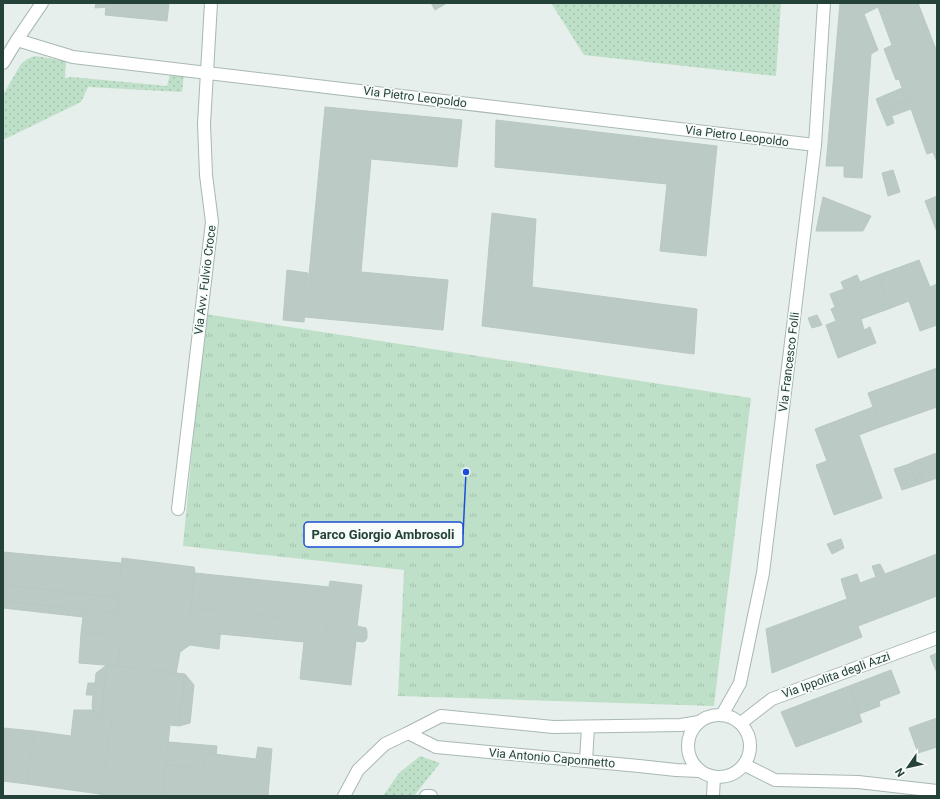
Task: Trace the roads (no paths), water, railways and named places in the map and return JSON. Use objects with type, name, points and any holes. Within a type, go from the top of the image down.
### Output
[{"type":"street","points":[[3,63],[42,3]]},
{"type":"street","name":"Via Avv. Fulvio Croce","points":[[178,509],[212,222],[206,175],[204,124],[211,3]]},
{"type":"street","name":"Via Francesco Folli","points":[[722,714],[740,683],[763,573],[815,145],[824,3]]},
{"type":"street","name":"Via Pietro Leopoldo","points":[[17,40],[69,56],[815,145]]},
{"type":"street","name":"Via Ippolita degli Azzi","points":[[741,723],[772,698],[937,638]]},
{"type":"street","points":[[722,714],[732,717],[741,723],[748,732],[751,743],[750,755],[745,765],[731,776],[723,778],[706,775],[700,771],[692,763],[688,752],[688,741],[692,731],[699,722],[709,716],[722,714]]},
{"type":"street","points":[[344,796],[358,770],[385,744],[441,716],[553,727],[681,725],[699,722]]},
{"type":"street","points":[[586,761],[588,727]]},
{"type":"street","name":"Via Antonio Caponnetto","points":[[408,733],[436,747],[700,771]]},
{"type":"street","points":[[745,765],[775,780],[858,782],[937,792]]},
{"type":"street","points":[[713,796],[714,777]]},
{"type":"street","points":[[426,796],[431,796]]},
{"type":"place","name":"Parco Giorgio Ambrosoli","points":[[466,472]]}]
